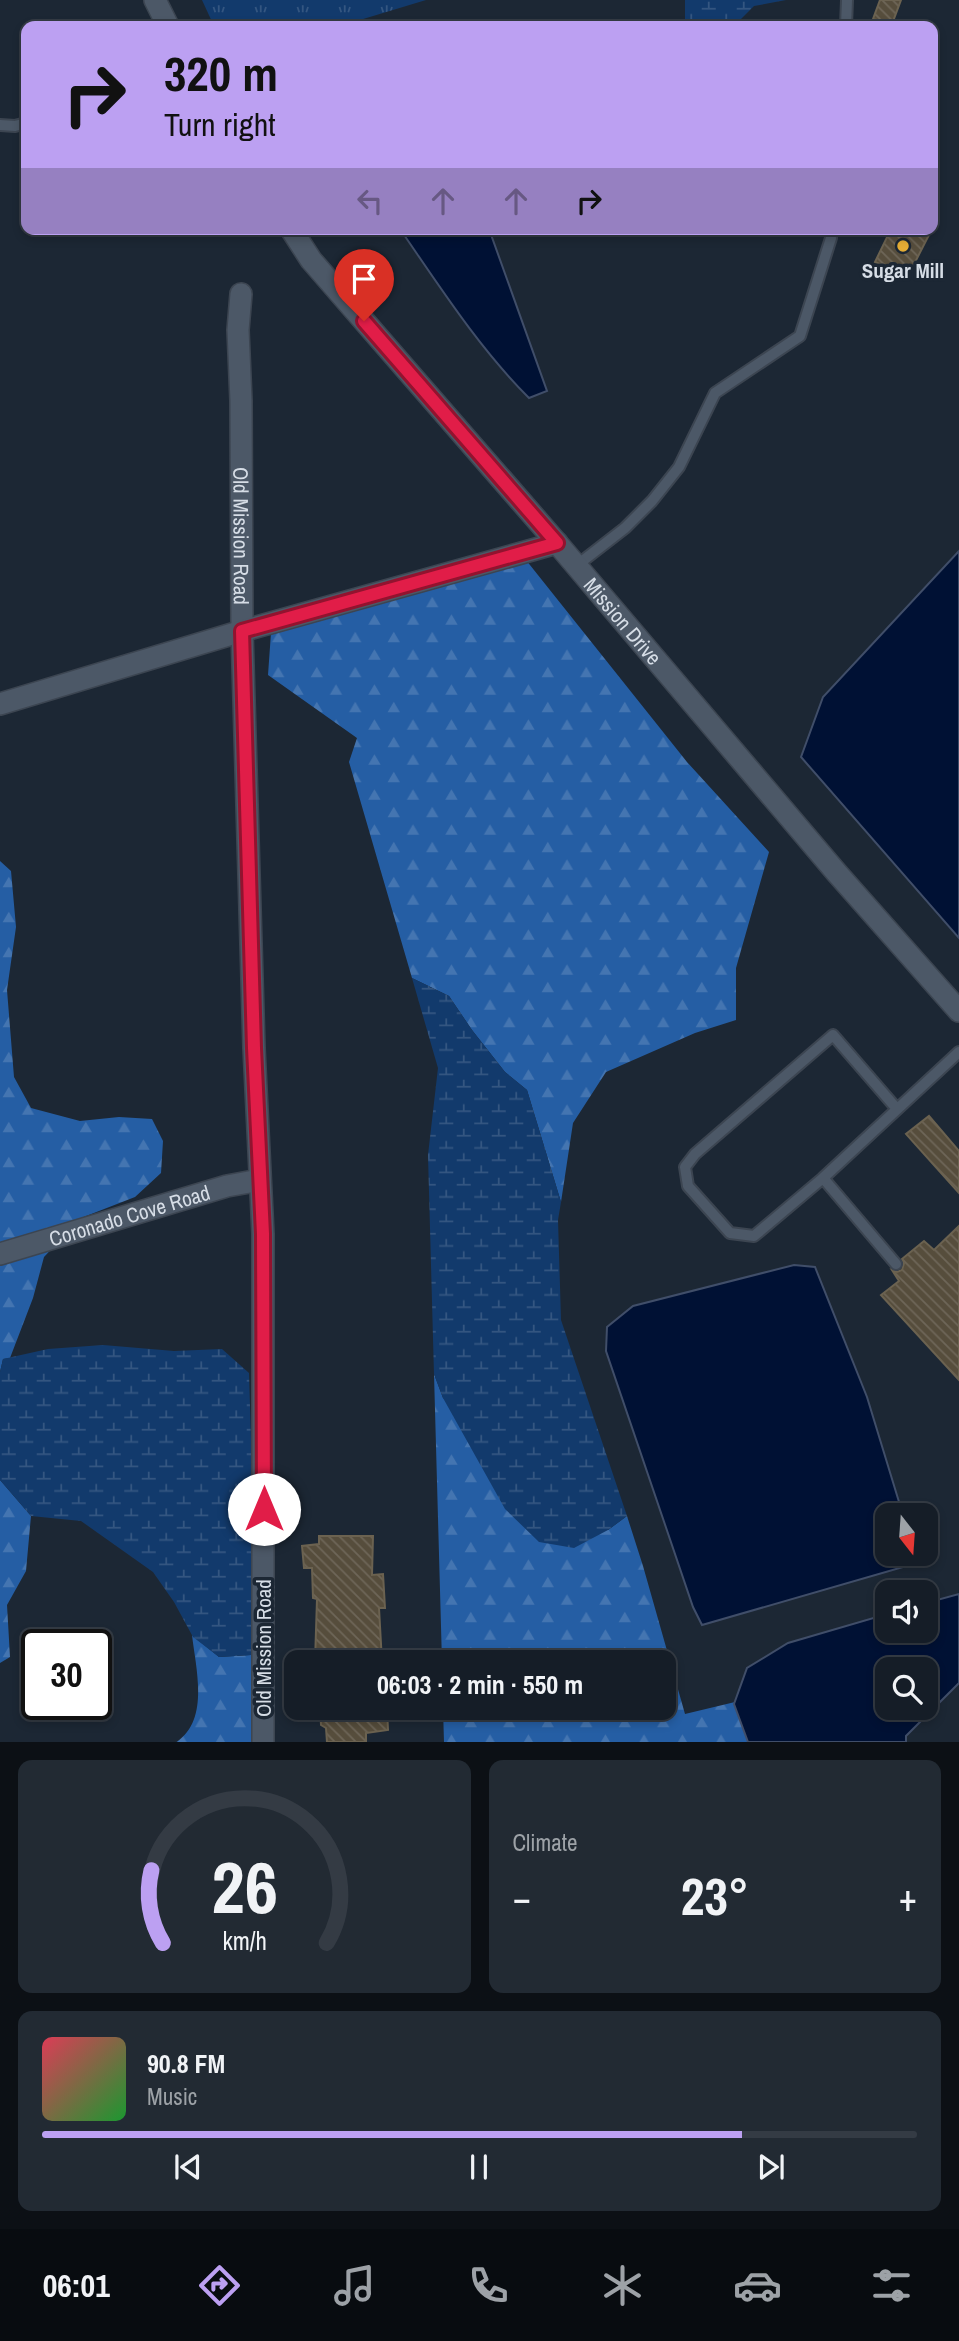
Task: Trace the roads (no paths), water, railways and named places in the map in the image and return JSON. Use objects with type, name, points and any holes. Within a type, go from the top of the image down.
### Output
[{"type":"street","points":[[155,0],[166,21]]},
{"type":"street","name":"Mission Drive","points":[[295,235],[311,260],[557,543],[836,873],[959,1011]]},
{"type":"street","name":"Old Mission Road","points":[[241,295],[237,330],[241,401],[242,631],[263,1234],[263,1742]]},
{"type":"street","points":[[0,704],[242,631],[557,543]]},
{"type":"street","name":"Coronado Cove Road","points":[[0,1254],[228,1186],[260,1180]]},
{"type":"lane","points":[[846,21],[847,0]]},
{"type":"lane","points":[[0,125],[21,124]]},
{"type":"lane","points":[[576,566],[625,528],[652,501],[679,467],[715,393],[800,336],[831,235]]},
{"type":"lane","points":[[897,1109],[833,1035],[695,1154],[685,1167],[688,1185],[730,1233],[754,1236],[823,1178],[959,1052]]},
{"type":"lane","points":[[823,1178],[896,1264]]},
{"type":"place","name":"Sugar Mill","points":[[903,246]]}]
